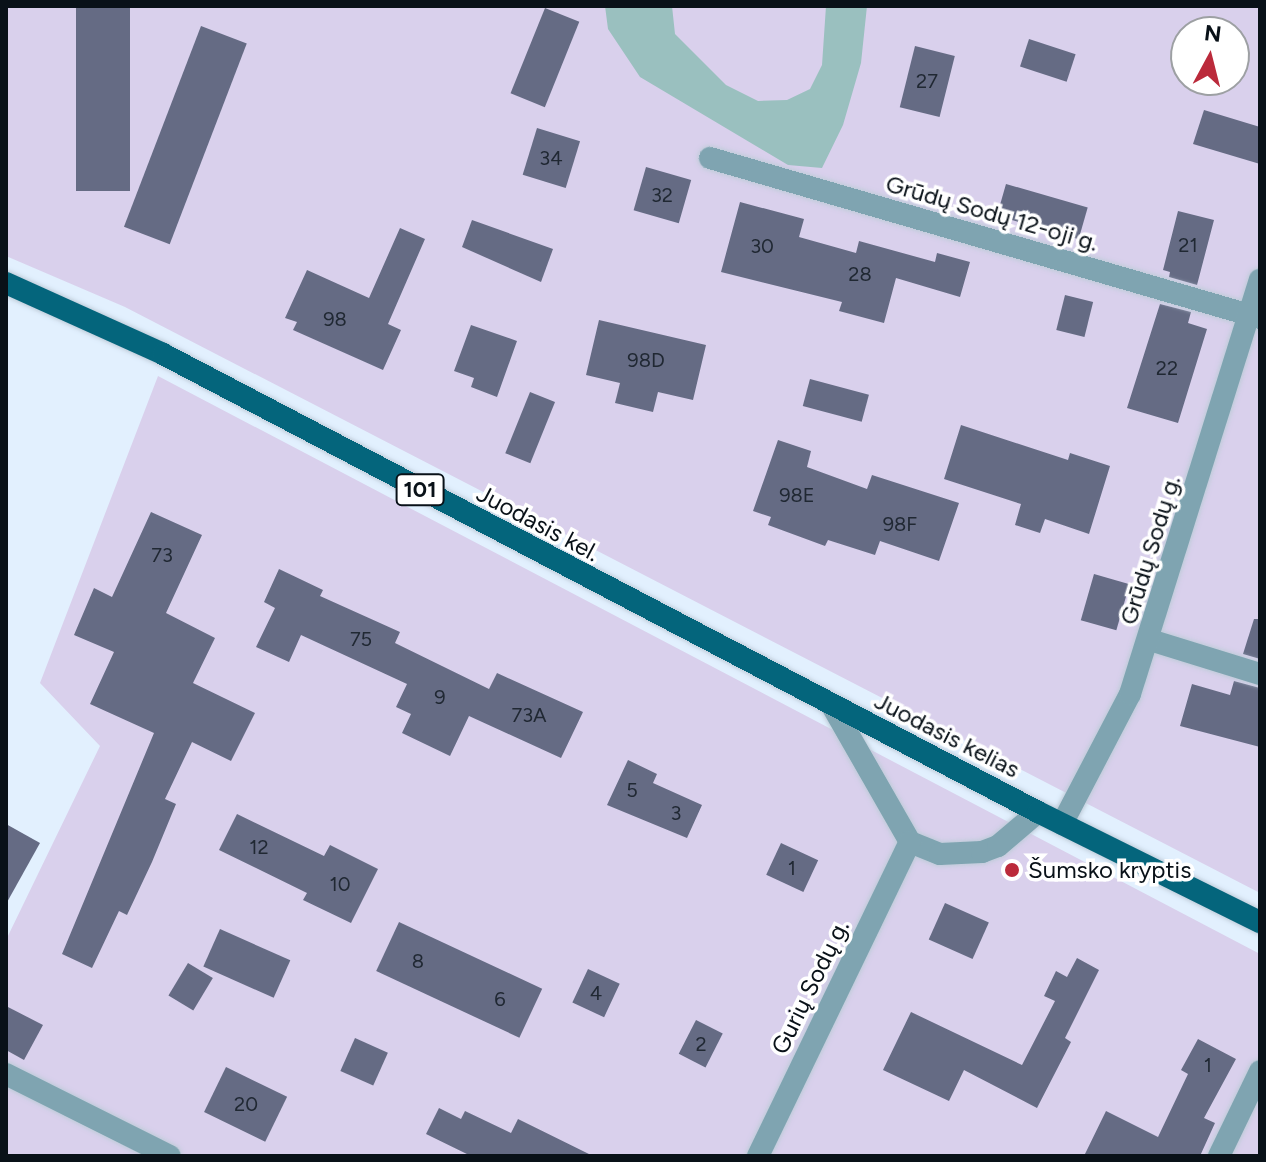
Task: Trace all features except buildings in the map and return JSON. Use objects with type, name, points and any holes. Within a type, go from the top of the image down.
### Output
[{"type":"main road","name":"Juodasis kel.","points":[[6,283],[163,354],[831,704]]},
{"type":"main road","name":"Juodasis kelias","points":[[831,704],[1038,812]]},
{"type":"main road","name":"101","points":[[1038,812],[1260,922]]},
{"type":"street","name":"Grūdų Sodų 12-oji g.","points":[[710,158],[1255,316]]},
{"type":"street","name":"Grūdų Sodų g.","points":[[1062,824],[1130,694],[1150,640],[1255,316],[1260,280]]},
{"type":"street","points":[[1150,640],[1260,674]]},
{"type":"street","points":[[831,704],[910,842],[940,854],[982,852],[998,846],[1038,812]]},
{"type":"street","name":"Gurių Sodų g.","points":[[758,1156],[910,842]]},
{"type":"street","points":[[1219,1156],[1260,1071]]},
{"type":"street","points":[[6,1074],[170,1156]]},
{"type":"shaded area","points":[[6,6],[1260,6],[1260,893],[125,307],[6,256]]},
{"type":"shaded area","points":[[605,6],[672,6],[675,34],[726,85],[758,101],[787,100],[810,89],[822,65],[826,6],[867,6],[861,63],[843,125],[822,168],[788,165],[640,77],[608,29]]},
{"type":"shaded area","points":[[158,376],[1260,954],[1260,1156],[6,1156],[6,940],[100,746],[40,683]]},
{"type":"place","name":"Šumsko kryptis","points":[[1012,870]]}]
